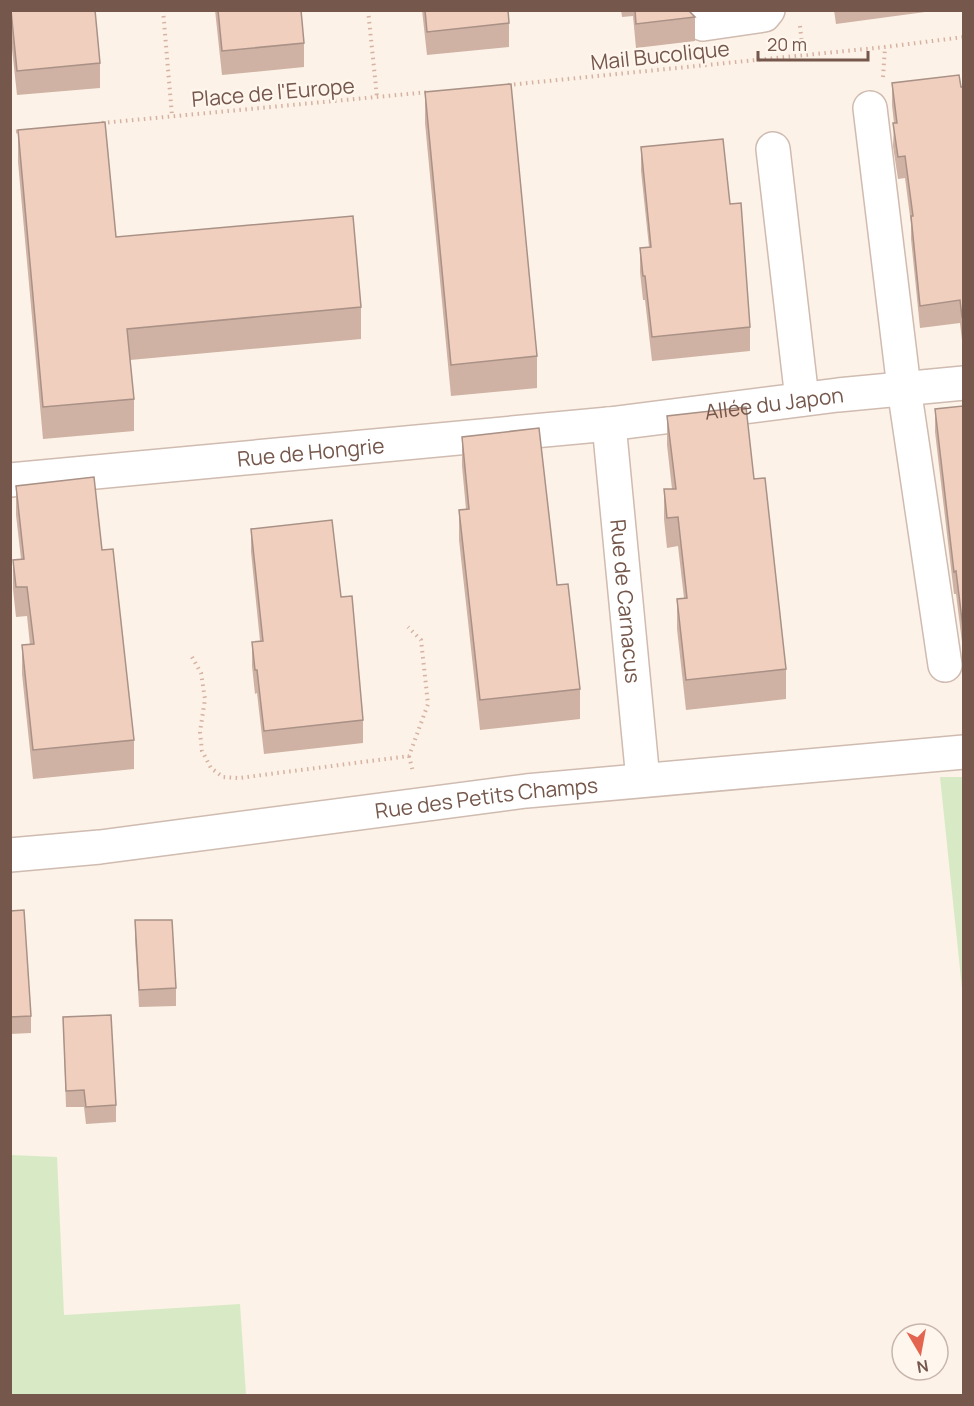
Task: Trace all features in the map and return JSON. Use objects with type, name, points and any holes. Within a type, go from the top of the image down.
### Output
[{"type":"street","points":[[703,24],[764,15],[768,10]]},
{"type":"street","points":[[870,108],[904,388],[945,665]]},
{"type":"street","points":[[773,149],[802,399]]},
{"type":"street","name":"Allée du Japon","points":[[609,424],[802,399],[963,383]]},
{"type":"street","name":"Rue de Hongrie","points":[[10,480],[609,424]]},
{"type":"street","name":"Rue de Carnacus","points":[[609,424],[643,780]]},
{"type":"street","name":"Rue des Petits Champs","points":[[10,855],[100,847],[526,791],[963,752]]},
{"type":"path","name":"Place de l'Europe","points":[[163,10],[172,116]]},
{"type":"path","name":"Place de l'Europe","points":[[368,10],[376,97]]},
{"type":"path","points":[[799,22],[804,55]]},
{"type":"path","name":"Mail Bucolique","points":[[504,85],[963,37]]},
{"type":"path","name":"Place de l'Europe","points":[[92,124],[434,92]]},
{"type":"path","points":[[10,132],[34,130]]},
{"type":"path","points":[[192,657],[201,673],[206,699],[200,732],[202,751],[211,768],[224,777],[239,778],[409,756],[428,704],[421,640],[408,627]]},
{"type":"green space","points":[[940,777],[963,777],[963,998]]},
{"type":"green space","points":[[11,1155],[57,1157],[64,1315],[240,1304],[246,1395],[11,1395]]},
{"type":"building","points":[[11,10],[95,10],[100,63],[17,71]]},
{"type":"building","points":[[218,10],[301,10],[304,43],[222,51]]},
{"type":"building","points":[[425,10],[508,10],[509,23],[427,32]]},
{"type":"building","points":[[635,10],[688,10],[695,17],[636,24]]},
{"type":"building","points":[[959,75],[961,87],[963,87],[963,317],[960,300],[920,306],[911,216],[913,216],[905,156],[898,157],[893,123],[897,123],[892,83]]},
{"type":"building","points":[[511,84],[537,356],[451,365],[425,92]]},
{"type":"building","points":[[105,122],[116,237],[353,216],[361,307],[127,329],[134,399],[43,407],[18,130]]},
{"type":"building","points":[[723,139],[730,204],[741,203],[750,327],[652,337],[640,248],[651,247],[641,147]]},
{"type":"building","points":[[963,406],[963,628],[956,571],[954,572],[935,409]]},
{"type":"building","points":[[746,407],[754,479],[765,478],[786,669],[686,680],[677,599],[687,598],[678,517],[667,518],[664,489],[676,489],[667,416]]},
{"type":"building","points":[[539,428],[557,585],[568,584],[580,689],[480,700],[459,510],[469,509],[462,437]]},
{"type":"building","points":[[94,477],[102,550],[113,549],[134,740],[33,750],[22,645],[34,644],[27,587],[16,587],[13,560],[24,559],[16,486]]},
{"type":"building","points":[[332,520],[341,597],[352,596],[363,720],[264,731],[252,642],[263,641],[251,529]]},
{"type":"building","points":[[24,910],[31,1016],[10,1017],[10,911]]},
{"type":"building","points":[[135,920],[172,920],[176,988],[139,990]]},
{"type":"building","points":[[111,1015],[116,1105],[86,1107],[84,1090],[66,1091],[63,1017]]}]
